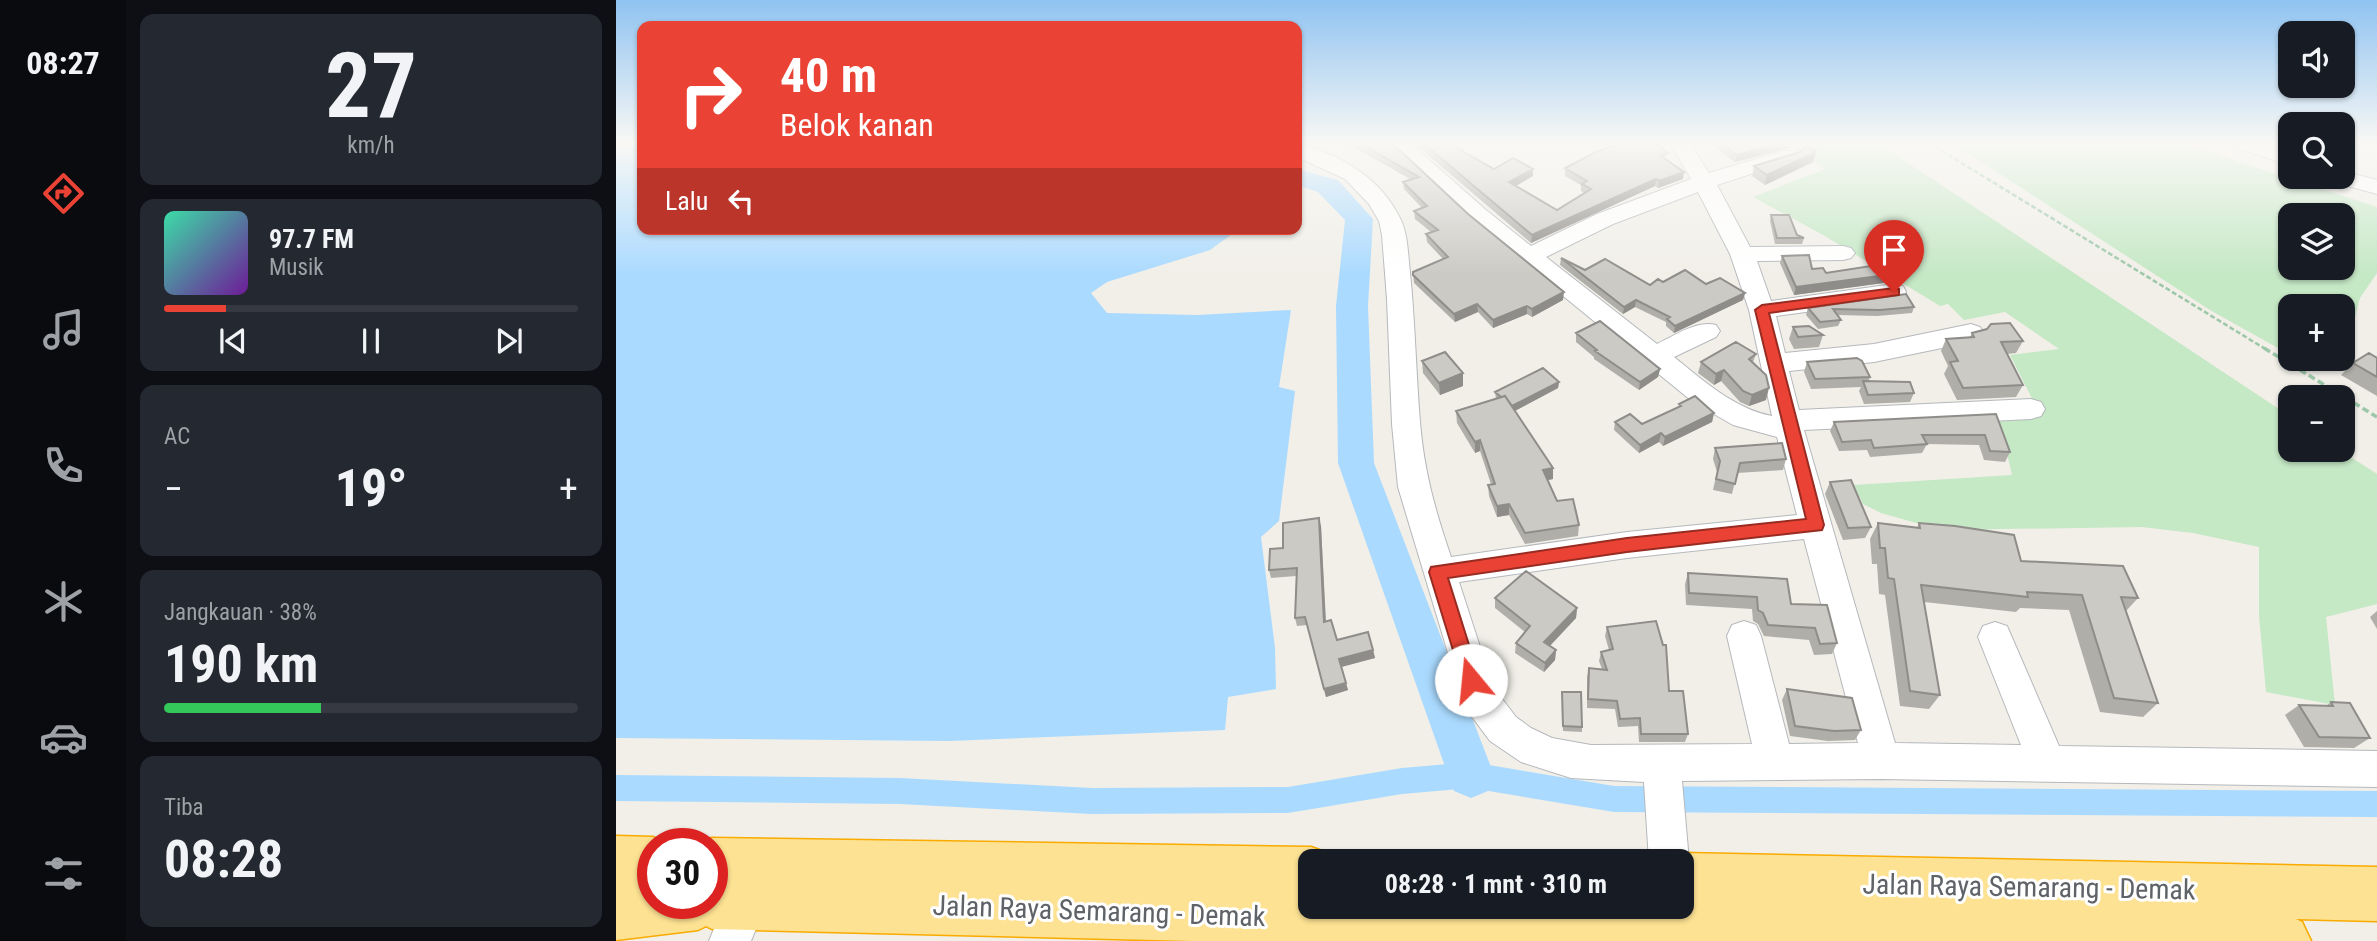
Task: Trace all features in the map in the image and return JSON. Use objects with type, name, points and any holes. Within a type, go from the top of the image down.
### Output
[{"type":"highway","name":"Jalan Raya Semarang - Demak","points":[[1694,860],[2377,894]]},
{"type":"highway","points":[[616,862],[637,863]]},
{"type":"highway","name":"Jalan Raya Semarang - Demak","points":[[728,902],[1298,874]]},
{"type":"highway","name":"Jalan Raya Semarang - Demak","points":[[728,903],[1006,925],[2283,941]]},
{"type":"highway","name":"Jalan Raya Semarang - Demak","points":[[616,913],[637,911]]},
{"type":"street","points":[[1365,187],[1379,201],[1394,234],[1406,424],[1413,487],[1437,572],[1477,694],[1495,721],[1508,733],[1538,752],[1573,762],[1663,772],[1775,761],[2377,769]]},
{"type":"street","points":[[1447,187],[1478,215],[1703,395],[1742,420],[1763,426],[2031,409]]},
{"type":"street","points":[[1529,256],[1605,219],[1691,187]]},
{"type":"street","points":[[1707,187],[1742,254],[1762,310],[1789,424],[1881,761]]},
{"type":"street","points":[[1742,254],[1843,254]]},
{"type":"street","points":[[1762,310],[1894,292]]},
{"type":"street","points":[[1654,356],[1707,331]]},
{"type":"street","points":[[1775,363],[1874,353],[1971,333]]},
{"type":"street","points":[[1437,572],[1627,545],[1816,525]]},
{"type":"street","points":[[1744,636],[1775,761]]},
{"type":"street","points":[[1995,637],[2048,765]]},
{"type":"street","points":[[1663,772],[1671,849]]},
{"type":"path","points":[[2001,187],[2377,418]]},
{"type":"green space","points":[[1779,187],[1944,187],[2278,408],[2278,462],[2355,462],[2355,460],[2377,474],[2377,604],[2326,617],[2335,705],[2266,692],[2259,616],[2259,547],[2193,533],[2142,527],[1941,530],[1881,513],[1863,504],[1854,485],[2012,475],[1998,415],[2039,412],[2010,355],[2059,349],[2005,312],[1964,320],[1948,304],[1940,306],[1825,236],[1753,197]]},
{"type":"green space","points":[[2020,187],[2322,189],[2377,207],[2377,273],[2360,298],[2355,317],[2355,294],[2278,294],[2278,348],[2210,310]]},
{"type":"water","points":[[616,187],[637,187],[637,235],[1231,235],[1210,250],[1107,282],[1091,293],[1107,313],[1197,315],[1291,310],[1279,387],[1295,391],[1279,521],[1261,537],[1275,648],[1276,689],[1228,697],[1225,730],[949,741],[616,738]]},
{"type":"building","points":[[1408,187],[1439,187],[1564,292],[1532,309],[1527,306],[1493,320],[1477,304],[1454,314],[1413,275],[1413,272],[1448,257],[1426,234],[1438,230],[1414,211],[1427,206]]},
{"type":"building","points":[[1475,187],[1517,187],[1557,210],[1591,189],[1587,187],[1638,187],[1532,235]]},
{"type":"building","points":[[1771,215],[1789,215],[1797,235],[1804,238],[1777,238]]},
{"type":"building","points":[[1809,255],[1812,269],[1823,268],[1826,273],[1890,266],[1894,274],[1796,287],[1782,256]]},
{"type":"building","points":[[1561,258],[1585,270],[1605,259],[1650,285],[1658,279],[1663,282],[1685,270],[1706,284],[1720,278],[1745,293],[1675,326],[1667,319],[1670,317],[1636,300],[1624,307]]},
{"type":"building","points":[[1906,294],[1914,307],[1880,310],[1833,309],[1841,320],[1820,322],[1808,308]]},
{"type":"building","points":[[1600,321],[1660,369],[1640,382],[1595,351],[1597,350],[1576,333]]},
{"type":"building","points":[[2010,323],[2023,341],[2001,342],[2023,385],[1963,388],[1950,362],[1958,361],[1946,339],[1974,337],[1972,333],[1987,329],[1991,324]]},
{"type":"building","points":[[1809,326],[1823,335],[1798,337],[1793,327]]},
{"type":"building","points":[[1736,342],[1756,354],[1749,359],[1766,375],[1769,388],[1752,395],[1743,391],[1724,370],[1716,374],[1701,362]]},
{"type":"building","points":[[1445,352],[1463,373],[1439,383],[1422,361]]},
{"type":"building","points":[[2369,353],[2377,358],[2377,377],[2355,364]]},
{"type":"building","points":[[1857,358],[1862,361],[1870,377],[1815,379],[1807,362]]},
{"type":"building","points":[[1543,368],[1559,382],[1512,406],[1505,396],[1501,397],[1495,392]]},
{"type":"building","points":[[1863,381],[1910,382],[1914,393],[1868,395]]},
{"type":"building","points":[[1505,396],[1553,468],[1543,470],[1557,501],[1573,499],[1579,525],[1525,533],[1509,504],[1497,506],[1488,485],[1495,484],[1480,440],[1475,442],[1456,411]]},
{"type":"building","points":[[1695,396],[1714,413],[1665,437],[1661,433],[1640,445],[1615,422],[1630,414],[1642,424],[1681,406],[1679,404]]},
{"type":"building","points":[[1996,414],[2010,452],[1990,451],[1985,435],[1922,435],[1927,444],[1874,448],[1871,440],[1842,442],[1834,422]]},
{"type":"building","points":[[1782,443],[1786,459],[1740,463],[1735,484],[1716,479],[1720,461],[1715,448]]},
{"type":"building","points":[[1851,480],[1871,527],[1848,528],[1830,482]]},
{"type":"building","points":[[1319,518],[1324,622],[1331,620],[1337,640],[1368,632],[1373,650],[1339,659],[1346,683],[1324,689],[1305,617],[1295,618],[1297,568],[1269,570],[1270,549],[1283,548],[1283,523]]},
{"type":"building","points":[[1878,523],[1920,528],[1919,523],[1955,526],[2014,535],[2021,561],[2123,566],[2138,598],[2121,597],[2158,703],[2114,698],[2082,595],[2027,592],[2028,597],[1921,585],[1940,695],[1910,691],[1894,579],[1888,578],[1885,548],[1880,548]]},
{"type":"building","points":[[1526,571],[1577,608],[1544,642],[1556,650],[1545,663],[1516,643],[1530,626],[1495,598]]},
{"type":"building","points":[[1688,573],[1787,579],[1791,604],[1827,605],[1837,643],[1820,644],[1815,628],[1768,625],[1763,613],[1758,610],[1757,597],[1689,593]]},
{"type":"building","points":[[1656,621],[1663,645],[1666,645],[1669,691],[1683,691],[1688,734],[1641,734],[1640,718],[1620,719],[1617,701],[1588,699],[1589,668],[1607,670],[1601,652],[1613,649],[1607,627]]},
{"type":"building","points":[[1787,689],[1852,698],[1861,730],[1834,731],[1795,726]]},
{"type":"building","points":[[1562,692],[1581,692],[1582,727],[1563,726]]},
{"type":"building","points":[[2331,702],[2350,703],[2370,738],[2319,737],[2299,705],[2333,706]]},
{"type":"waterway","points":[[1329,187],[1359,219],[1352,306],[1356,463],[1471,775]]},
{"type":"waterway","points":[[616,788],[900,791],[1092,801],[1288,800],[1402,781],[1471,775],[1614,799],[2377,804]]},
{"type":"route","points":[[1471,680],[1437,572],[1627,545],[1816,525],[1789,428],[1762,310],[1894,292]]}]
